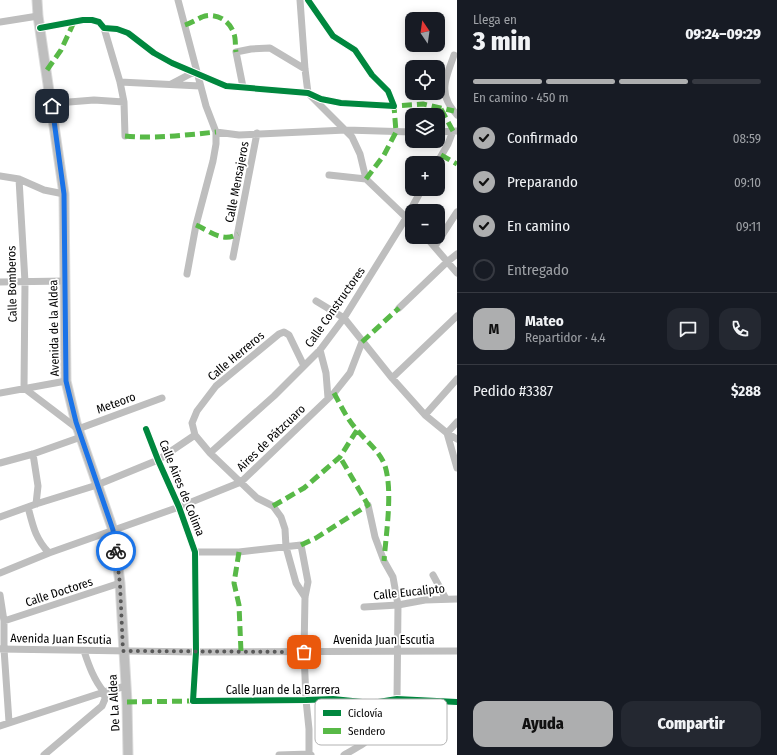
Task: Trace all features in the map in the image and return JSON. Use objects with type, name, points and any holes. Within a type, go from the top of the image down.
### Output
[{"type":"main road","name":"Avenida de la Aldea","points":[[37,0],[38,16],[64,194],[66,381],[80,433],[113,530],[120,584],[123,651]]},
{"type":"main road","name":"De La Aldea","points":[[123,651],[126,686],[128,755]]},
{"type":"street","points":[[178,0],[195,72],[216,132],[216,144],[213,161],[196,225],[187,274]]},
{"type":"street","points":[[300,0],[308,93],[352,137],[360,154],[366,179],[405,217]]},
{"type":"street","points":[[104,28],[117,29],[128,33],[154,53],[172,63],[226,86],[308,93],[341,103],[394,106],[388,92],[372,75],[355,50],[334,36],[308,0]]},
{"type":"street","points":[[0,22],[38,16]]},
{"type":"street","points":[[40,28],[83,20],[99,22],[104,28],[120,82],[124,102],[125,136]]},
{"type":"street","points":[[243,87],[236,52],[251,49],[270,48],[305,69]]},
{"type":"street","points":[[454,55],[445,82],[444,91],[448,101],[457,115]]},
{"type":"street","points":[[171,84],[195,72]]},
{"type":"street","points":[[120,82],[200,86]]},
{"type":"street","points":[[52,106],[69,102],[94,100],[124,102]]},
{"type":"street","points":[[216,132],[239,135],[346,130],[405,132]]},
{"type":"street","points":[[445,132],[455,131]]},
{"type":"street","points":[[441,156],[455,131]]},
{"type":"street","name":"Calle Mensajeros","points":[[233,257],[257,133]]},
{"type":"street","points":[[329,175],[366,179]]},
{"type":"street","points":[[0,176],[19,179],[44,190],[64,194]]},
{"type":"street","name":"Calle Bomberos","points":[[19,179],[25,282],[24,388]]},
{"type":"street","points":[[457,212],[435,246],[457,272]]},
{"type":"street","name":"Calle Constructores","points":[[210,453],[274,396],[320,350],[344,318],[405,227]]},
{"type":"street","points":[[400,308],[457,254]]},
{"type":"street","points":[[0,282],[65,281]]},
{"type":"street","points":[[316,301],[344,318],[392,378],[425,415],[457,439]]},
{"type":"street","points":[[392,378],[457,316]]},
{"type":"street","name":"Calle Herreros","points":[[195,435],[192,423],[197,411],[216,386],[279,334],[284,332],[289,334],[304,366]]},
{"type":"street","name":"Aires de Pátzcuaro","points":[[0,573],[48,553],[179,507],[241,482],[328,398],[350,373],[362,342]]},
{"type":"street","points":[[320,350],[326,373],[328,398]]},
{"type":"street","points":[[0,393],[66,381]]},
{"type":"street","points":[[425,415],[456,382]]},
{"type":"street","points":[[24,388],[80,433]]},
{"type":"street","name":"Meteoro","points":[[0,463],[33,454],[162,398]]},
{"type":"street","points":[[447,433],[457,422]]},
{"type":"street","name":"Calle Aires de Colima","points":[[146,429],[179,507],[195,552],[196,652],[193,701]]},
{"type":"street","points":[[447,433],[457,463]]},
{"type":"street","points":[[0,517],[97,485],[158,460],[195,435],[210,453],[257,498],[273,506],[281,517],[285,529],[286,547],[296,583],[305,597]]},
{"type":"street","points":[[33,454],[38,486],[36,504]]},
{"type":"street","points":[[368,505],[375,537],[384,561],[393,577],[398,605],[397,699]]},
{"type":"street","points":[[28,507],[36,536],[40,544],[48,553]]},
{"type":"street","points":[[195,552],[239,552],[302,545],[308,582],[305,597],[304,652],[306,700],[310,729],[310,754],[280,755]]},
{"type":"street","points":[[433,575],[446,599]]},
{"type":"street","name":"Calle Doctores","points":[[4,621],[120,584]]},
{"type":"street","points":[[0,595],[4,621],[2,649],[9,722]]},
{"type":"street","name":"Calle Eucalipto","points":[[364,607],[398,605],[425,600],[457,599]]},
{"type":"street","name":"Avenida Juan Escutia","points":[[2,649],[196,652],[457,651]]},
{"type":"street","points":[[44,755],[102,706],[105,699],[104,692],[92,674],[84,651]]},
{"type":"street","points":[[0,726],[126,686]]},
{"type":"street","name":"Calle Juan de la Barrera","points":[[193,701],[315,700]]},
{"type":"street","name":"Calle Juan de la Barrera","points":[[447,702],[457,702]]},
{"type":"street","points":[[344,755],[362,745]]},
{"type":"marked path","points":[[185,25],[207,16],[217,16],[221,18],[226,21],[232,29],[235,38],[236,52]]},
{"type":"marked path","points":[[47,70],[61,50],[74,22]]},
{"type":"marked path","points":[[366,179],[384,155],[396,132],[394,106],[423,104],[454,111]]},
{"type":"marked path","points":[[445,116],[453,131]]},
{"type":"marked path","points":[[125,136],[159,137],[216,132]]},
{"type":"marked path","points":[[441,155],[457,164]]},
{"type":"marked path","points":[[196,225],[221,237],[238,234]]},
{"type":"marked path","points":[[362,342],[399,308]]},
{"type":"marked path","points":[[334,393],[350,421],[380,456],[385,466],[389,500],[384,561]]},
{"type":"marked path","points":[[273,506],[304,488],[340,457],[357,430]]},
{"type":"marked path","points":[[301,545],[316,538],[368,505],[340,457]]},
{"type":"marked path","points":[[239,552],[234,583],[239,605],[241,652]]},
{"type":"marked path","points":[[127,702],[193,701]]},
{"type":"cycle path","points":[[40,28],[83,20],[92,20],[99,22],[104,28],[117,29],[128,33],[154,53],[172,63],[226,86],[308,93],[321,99],[341,103],[394,106],[388,91],[372,75],[355,50],[333,36],[308,0]]},
{"type":"cycle path","points":[[146,429],[179,507],[195,552],[196,652],[193,701],[315,700]]},
{"type":"cycle path","points":[[447,702],[457,702]]},
{"type":"way so far","points":[[116,551],[120,584],[123,651],[304,652]]},
{"type":"route","points":[[52,106],[64,194],[66,381],[76,422],[113,530],[116,551]]}]
